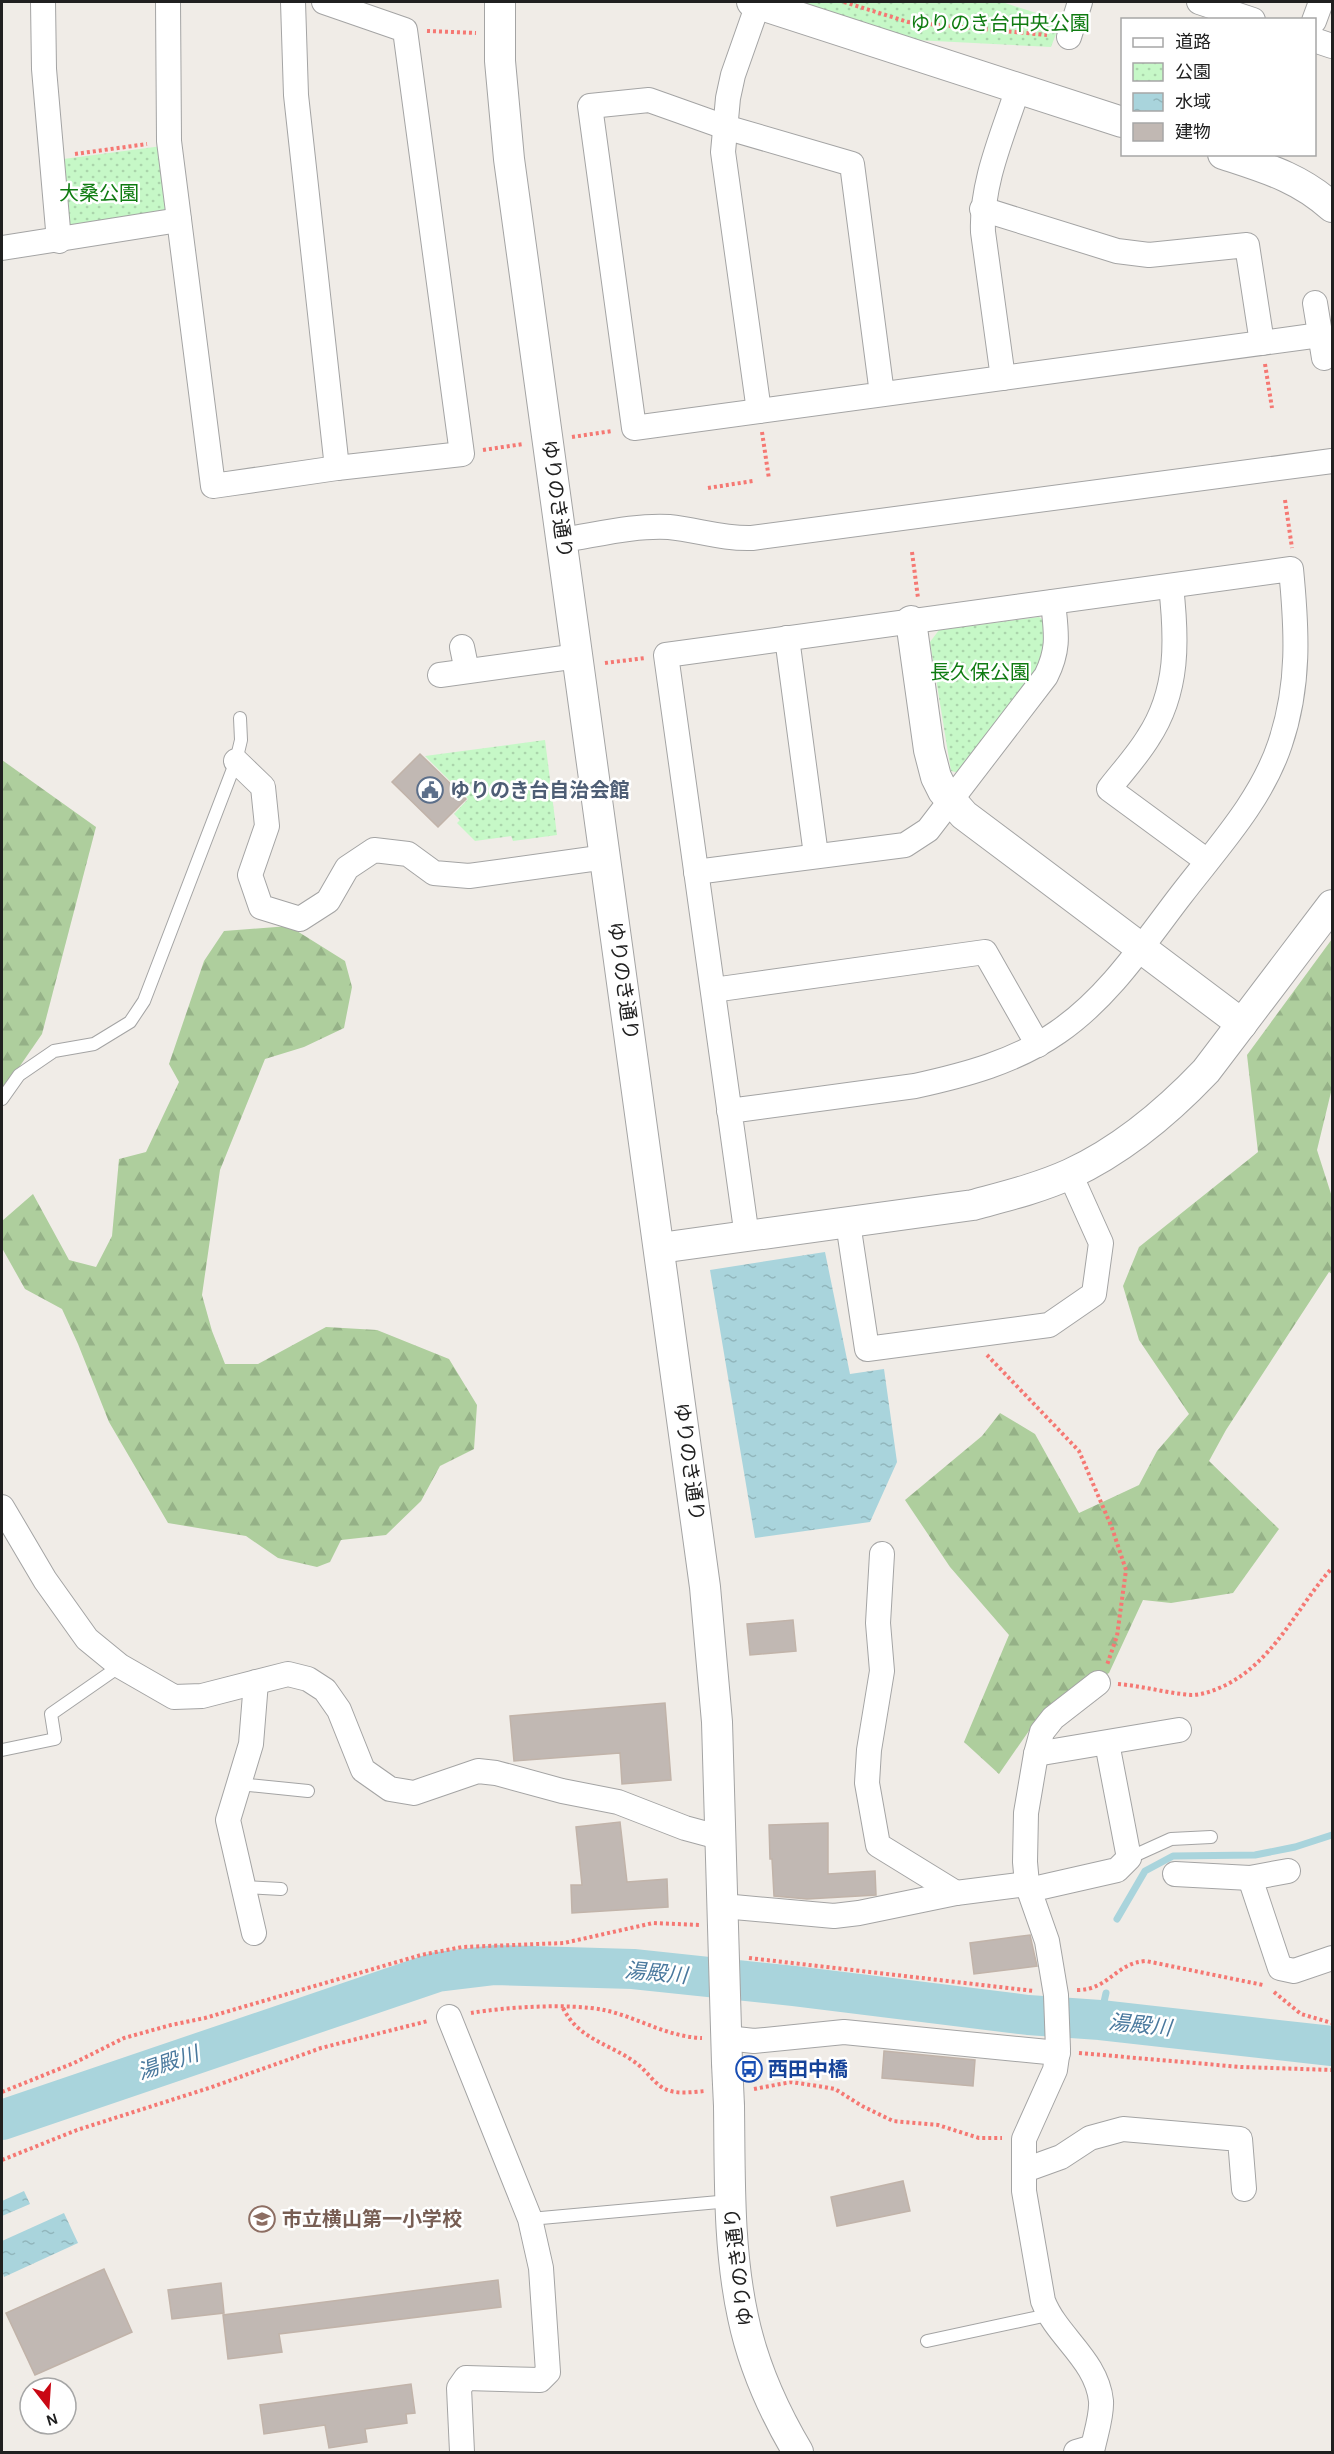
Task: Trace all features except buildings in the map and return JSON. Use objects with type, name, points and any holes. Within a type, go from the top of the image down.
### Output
[{"type":"street","points":[[44,2],[44,69],[59,241]]},
{"type":"street","points":[[168,2],[169,141],[213,486],[337,468],[462,454],[405,30],[324,2]]},
{"type":"street","points":[[293,2],[296,95],[337,468]]},
{"type":"street","name":"ゆりのき通り","points":[[500,2],[501,92],[660,1248],[707,1610],[717,1722],[724,1917],[735,1960],[727,2039]]},
{"type":"street","points":[[1069,37],[1080,2]]},
{"type":"street","points":[[1200,2],[1247,18]]},
{"type":"street","points":[[1315,18],[1321,2]]},
{"type":"street","points":[[759,411],[723,152],[733,75],[755,3],[1121,122]]},
{"type":"street","points":[[1316,41],[1332,46]]},
{"type":"street","points":[[1003,378],[983,232],[982,209],[986,188],[1018,88]]},
{"type":"street","points":[[882,394],[852,164],[725,127],[649,100],[590,106],[634,428],[1320,335]]},
{"type":"street","points":[[1229,156],[1284,174],[1311,190],[1332,207]]},
{"type":"street","points":[[982,209],[1117,252],[1149,255],[1247,245],[1262,343]]},
{"type":"street","points":[[2,248],[59,241],[178,220]]},
{"type":"street","points":[[1316,303],[1324,358]]},
{"type":"street","points":[[562,540],[668,527],[727,538],[752,538],[1332,461]]},
{"type":"street","points":[[729,1111],[932,1082],[999,1063],[1038,1045],[1079,1017],[1108,988],[1208,861],[1249,805],[1267,774],[1280,745],[1288,714],[1297,657],[1291,569],[666,655],[729,1111],[747,1237]]},
{"type":"street","points":[[1171,586],[1176,634],[1171,686],[1149,737],[1109,789],[1208,861]]},
{"type":"street","points":[[696,872],[905,845],[928,830],[1046,676],[1055,658],[1057,639],[1053,602]]},
{"type":"street","points":[[916,621],[929,750],[936,777],[950,802],[964,815],[1242,1024]]},
{"type":"street","points":[[787,638],[816,855]]},
{"type":"street","points":[[462,647],[467,671]]},
{"type":"street","points":[[440,675],[579,661]]},
{"type":"street","points":[[236,761],[264,787],[267,826],[250,875],[261,907],[300,919],[328,900],[347,868],[374,850],[408,854],[434,873],[469,876],[606,857]]},
{"type":"street","points":[[660,1248],[974,1205],[1015,1194],[1070,1173],[1122,1143],[1166,1110],[1206,1071],[1332,905]]},
{"type":"street","points":[[713,990],[985,952],[1038,1045]]},
{"type":"street","points":[[848,1223],[867,1349],[1049,1324],[1094,1294],[1101,1243],[1070,1173]]},
{"type":"street","points":[[2,1508],[45,1580],[87,1639],[120,1666],[174,1697],[202,1696],[288,1674],[308,1679],[325,1690],[339,1710],[363,1770],[390,1789],[414,1793],[478,1771],[496,1773],[562,1791],[618,1802],[685,1828],[722,1838]]},
{"type":"street","points":[[882,1554],[878,1623],[882,1671],[869,1750],[867,1783],[878,1845],[956,1893]]},
{"type":"street","points":[[254,1933],[228,1820],[251,1744],[256,1682]]},
{"type":"street","points":[[1094,2451],[1101,2403],[1099,2393],[1084,2358],[1048,2315],[1043,2301],[1024,2191],[1024,2139],[1028,2126],[1046,2094],[1055,2070],[1058,2051],[1056,1993],[1047,1941],[1028,1887],[1025,1862],[1026,1813],[1042,1732],[1053,1718],[1098,1683]]},
{"type":"street","points":[[1036,1754],[1179,1730]]},
{"type":"street","points":[[724,1917],[834,1916],[956,1893],[1028,1887],[1117,1870],[1129,1858],[1107,1743]]},
{"type":"street","points":[[1175,1874],[1250,1878],[1288,1871]]},
{"type":"street","points":[[1250,1878],[1280,1968],[1294,1971],[1332,1958]]},
{"type":"street","points":[[449,2018],[530,2218],[541,2268],[548,2372],[540,2380],[466,2378],[459,2388],[462,2452]]},
{"type":"street","points":[[728,2095],[727,2039],[754,2041],[844,2032],[1058,2051]]},
{"type":"street","name":"ゆりのき通り","points":[[728,2095],[731,2201],[736,2270],[748,2339],[767,2392],[798,2452]]},
{"type":"street","points":[[1025,2170],[1061,2157],[1090,2138],[1123,2129],[1240,2139],[1244,2189]]},
{"type":"lane","points":[[2,1099],[19,1075],[54,1051],[94,1044],[130,1022],[144,1002],[236,761],[241,740],[240,718]]},
{"type":"lane","points":[[2,1750],[55,1739],[51,1714],[120,1666]]},
{"type":"lane","points":[[239,1784],[308,1791]]},
{"type":"lane","points":[[1129,1858],[1171,1839],[1211,1837]]},
{"type":"lane","points":[[244,1887],[281,1889]]},
{"type":"lane","points":[[530,2218],[731,2201]]},
{"type":"lane","points":[[927,2341],[1048,2315]]},
{"type":"path","points":[[844,2],[908,22],[1069,37]]},
{"type":"path","points":[[405,30],[499,34]]},
{"type":"path","points":[[52,157],[169,141]]},
{"type":"path","points":[[1262,343],[1272,408]]},
{"type":"path","points":[[759,411],[769,479]]},
{"type":"path","points":[[549,441],[634,428]]},
{"type":"path","points":[[708,488],[753,481]]},
{"type":"path","points":[[1285,500],[1288,519]]},
{"type":"path","points":[[912,552],[916,621]]},
{"type":"path","points":[[579,661],[666,655]]},
{"type":"path","points":[[972,1335],[993,1363],[1079,1451],[1112,1528],[1126,1570],[1117,1636],[1098,1683],[1139,1686],[1192,1695],[1214,1691],[1245,1675],[1280,1640],[1332,1568]]},
{"type":"path","points":[[2,2092],[74,2063],[124,2038],[205,2018],[421,1955],[462,1947],[564,1943],[653,1923],[724,1917]]},
{"type":"path","points":[[735,1960],[1056,1993],[1089,1990],[1100,1986],[1129,1964],[1146,1961],[1254,1982],[1271,1989],[1300,2014],[1332,2024]]},
{"type":"path","points":[[563,2008],[569,2020],[579,2031],[631,2059],[664,2088],[687,2093],[728,2095],[791,2082],[835,2089],[862,2106],[894,2121],[938,2125],[979,2138],[1024,2139]]},
{"type":"path","points":[[2,2160],[77,2130],[209,2088],[321,2048],[405,2026],[491,2010],[563,2008],[602,2010],[694,2038],[727,2039]]},
{"type":"path","points":[[1058,2051],[1241,2067],[1332,2070]]},
{"type":"green space","name":"ゆりのき台中央公園","points":[[796,2],[1002,2],[1061,21],[1051,47],[915,40]]},
{"type":"green space","name":"大桑公園","points":[[162,146],[172,217],[62,237],[56,160]]},
{"type":"green space","name":"長久保公園","points":[[1039,617],[1046,622],[1042,661],[960,773],[951,771],[930,642],[939,630]]},
{"type":"green space","points":[[545,740],[557,835],[513,841],[511,836],[475,841],[457,823],[460,820],[454,814],[468,799],[425,756]]},
{"type":"green space","points":[[2,760],[96,827],[42,1034],[2,1092]]},
{"type":"green space","points":[[289,926],[345,961],[352,987],[344,1028],[304,1047],[265,1059],[220,1170],[202,1295],[212,1331],[225,1364],[258,1364],[326,1327],[377,1330],[449,1359],[477,1405],[474,1449],[440,1466],[421,1501],[386,1535],[341,1540],[330,1562],[317,1567],[278,1558],[246,1536],[168,1523],[109,1422],[62,1309],[25,1289],[2,1248],[2,1221],[33,1194],[69,1260],[96,1267],[112,1236],[119,1159],[146,1152],[179,1082],[169,1064],[204,961],[224,931]]},
{"type":"green space","points":[[1332,939],[1332,1088],[1317,1150],[1332,1197],[1332,1274],[1329,1272],[1226,1430],[1209,1461],[1279,1529],[1233,1593],[1171,1603],[1143,1600],[1109,1673],[1054,1702],[1033,1725],[999,1774],[964,1742],[1009,1635],[950,1567],[905,1500],[982,1436],[1000,1413],[1035,1434],[1079,1513],[1139,1485],[1157,1451],[1189,1414],[1139,1340],[1123,1286],[1139,1247],[1258,1152],[1247,1055]]},
{"type":"water","points":[[825,1252],[850,1374],[884,1369],[897,1462],[870,1522],[755,1538],[710,1270]]},
{"type":"water","points":[[24,2191],[30,2204],[2,2216],[2,2201]]},
{"type":"water","points":[[64,2213],[78,2243],[4,2277],[2,2241]]},
{"type":"waterway","points":[[1117,1919],[1145,1871],[1173,1856],[1255,1855],[1295,1847],[1332,1835]]},
{"type":"waterway","name":"湯殿川","points":[[2,2120],[437,1972],[495,1965],[633,1969],[1028,2015],[1100,2020],[1332,2046]]},
{"type":"waterway","points":[[1100,2020],[1106,1993]]},
{"type":"place","name":"ゆりのき台自治会館","points":[[430,790]]},
{"type":"place","name":"西田中橋","points":[[749,2069]]},
{"type":"place","name":"市立横山第一小学校","points":[[262,2219]]}]
